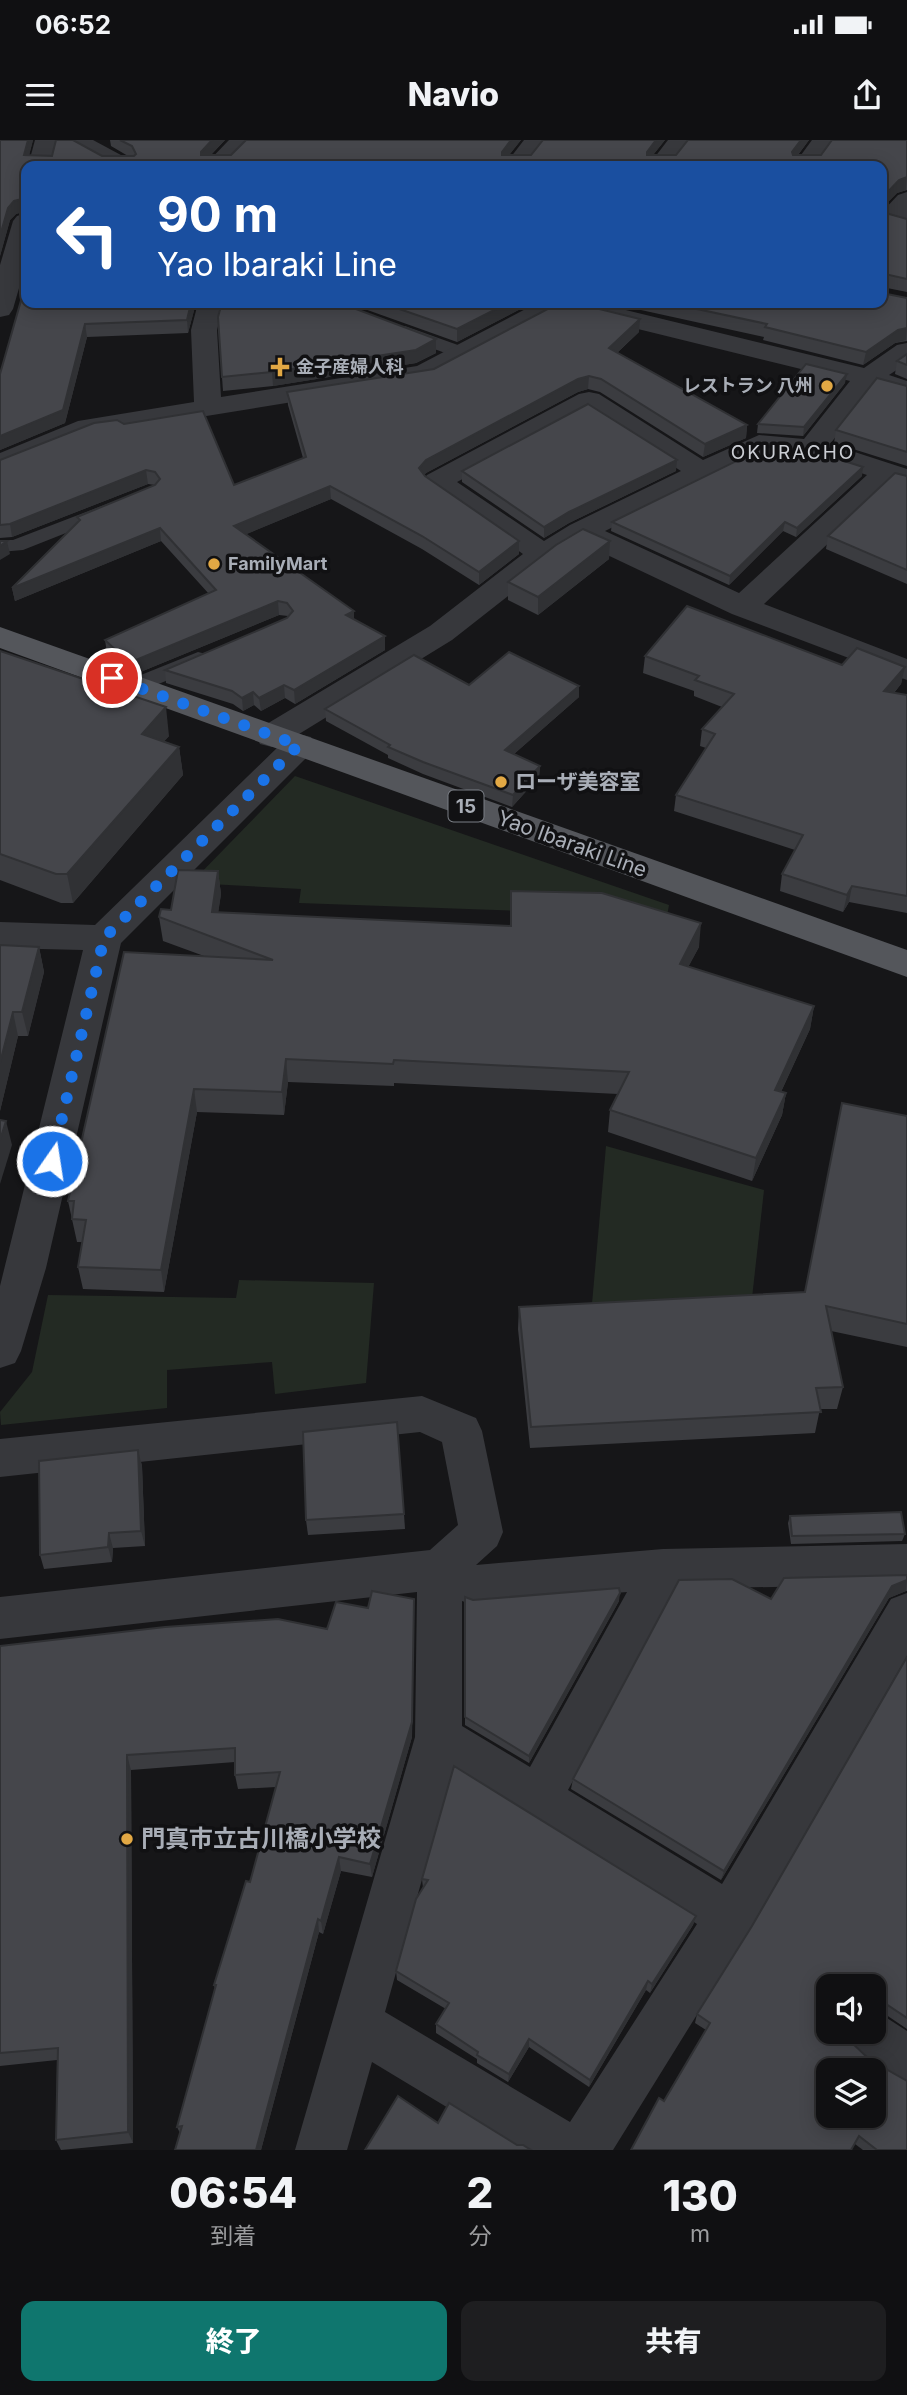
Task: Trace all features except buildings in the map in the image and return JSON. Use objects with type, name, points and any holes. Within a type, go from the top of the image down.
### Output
[{"type":"main road","name":"Yao Ibaraki Line","points":[[0,637],[907,964]]},
{"type":"street","points":[[41,161],[47,140]]},
{"type":"street","points":[[75,140],[114,161]]},
{"type":"street","points":[[221,161],[243,140]]},
{"type":"street","points":[[520,161],[537,140]]},
{"type":"street","points":[[664,161],[681,140]]},
{"type":"street","points":[[809,161],[825,140]]},
{"type":"street","points":[[907,201],[890,218],[907,223]]},
{"type":"street","points":[[0,309],[9,252],[21,230]]},
{"type":"street","points":[[0,463],[88,427],[424,373],[548,308]]},
{"type":"street","points":[[586,308],[868,377],[907,390]]},
{"type":"street","points":[[208,408],[204,330],[214,309]]},
{"type":"street","points":[[812,448],[868,377],[907,351]]},
{"type":"street","points":[[543,554],[437,481],[589,400],[702,472]]},
{"type":"street","points":[[0,1351],[26,1268],[104,938],[285,741],[441,633],[543,554],[581,531],[758,444],[812,448],[897,475]]},
{"type":"street","points":[[743,607],[897,475]]},
{"type":"street","points":[[581,531],[743,607],[907,670]]},
{"type":"street","points":[[0,935],[104,938]]},
{"type":"street","points":[[0,1458],[422,1414],[461,1431],[481,1532],[440,1569],[438,1737],[321,2150]]},
{"type":"street","points":[[0,1618],[440,1569],[473,1585],[663,1569],[907,1564]]},
{"type":"street","points":[[538,1797],[663,1569]]},
{"type":"street","points":[[583,2150],[730,1917],[907,1614]]},
{"type":"street","points":[[438,1737],[730,1917]]},
{"type":"street","points":[[357,2024],[568,2150]]},
{"type":"street","points":[[882,2044],[907,2063]]},
{"type":"lane","points":[[385,325],[462,353]]},
{"type":"lane","points":[[0,546],[16,547],[125,502]]},
{"type":"lane","points":[[134,686],[219,650]]},
{"type":"shaded area","points":[[295,776],[669,905],[667,916],[299,903],[301,889],[191,883]]},
{"type":"shaded area","points":[[606,1146],[764,1190],[751,1307],[591,1315]]},
{"type":"shaded area","points":[[239,1280],[374,1283],[366,1383],[275,1394],[272,1362],[167,1370],[167,1408],[1,1425],[0,1412],[32,1372],[48,1295],[236,1298]]},
{"type":"place","name":"金子産婦人科","points":[[280,367]]},
{"type":"place","name":"レストラン 八州","points":[[827,386]]},
{"type":"place","name":"FamilyMart","points":[[214,564]]},
{"type":"place","name":"ローザ美容室","points":[[501,782]]},
{"type":"place","name":"門真市立古川橋小学校","points":[[127,1839]]},
{"type":"district","name":"OKURACHO","points":[[793,452]]},
{"type":"route","points":[[52,1161],[104,938],[299,745],[112,678]]}]
